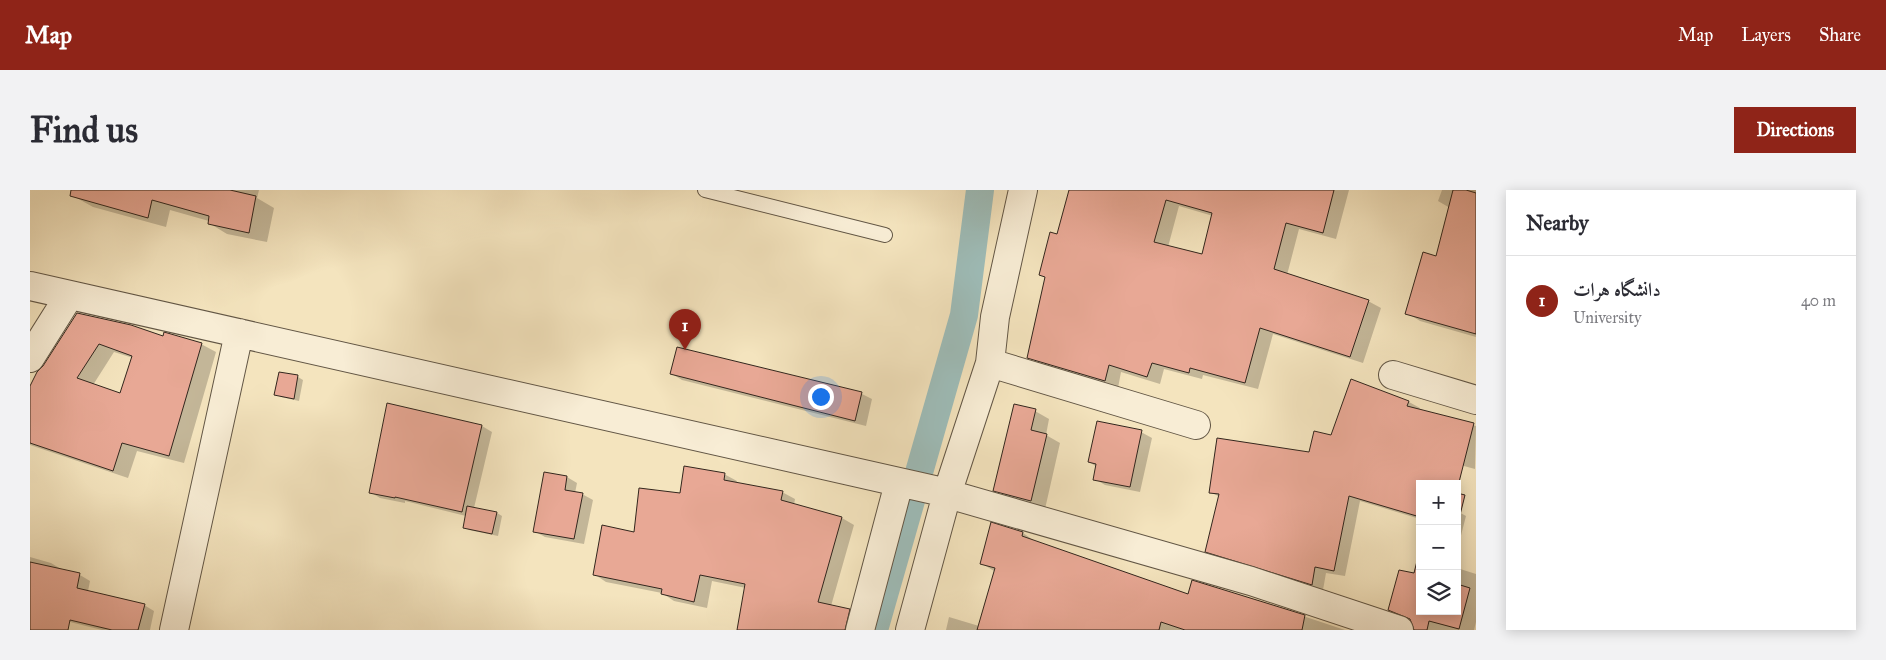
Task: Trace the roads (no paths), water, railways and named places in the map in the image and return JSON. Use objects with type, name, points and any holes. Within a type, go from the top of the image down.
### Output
[{"type":"street","points":[[910,630],[940,492],[990,363],[995,316],[1023,190]]},
{"type":"street","points":[[30,286],[940,492],[1251,581],[1399,630]]},
{"type":"street","points":[[30,358],[69,296]]},
{"type":"street","points":[[174,630],[239,333]]},
{"type":"street","points":[[990,363],[1196,424]]},
{"type":"street","points":[[1393,376],[1476,400]]},
{"type":"street","points":[[860,630],[899,483]]},
{"type":"lane","points":[[705,190],[885,235]]},
{"type":"waterway","points":[[874,630],[964,315],[980,190]]},
{"type":"place","name":"دانشگاه هرات","points":[[685,350]]}]
